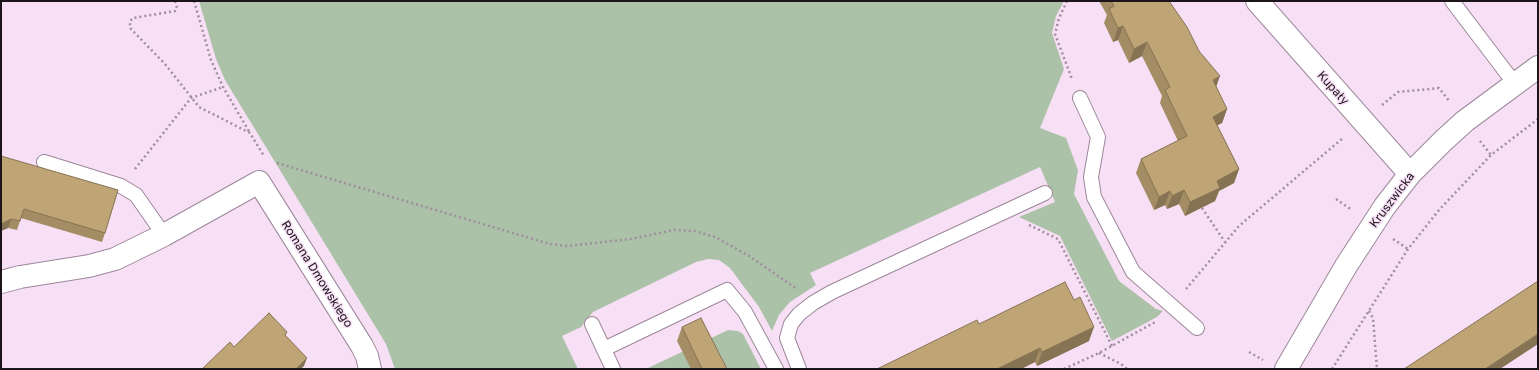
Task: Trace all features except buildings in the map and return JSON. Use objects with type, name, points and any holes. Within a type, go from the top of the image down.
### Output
[{"type":"street","name":"Kupały","points":[[1257,1],[1410,174]]},
{"type":"street","name":"Kruszwicka","points":[[1286,369],[1346,266],[1385,206],[1410,174],[1465,121],[1538,67]]},
{"type":"street","points":[[1,282],[20,277],[89,266],[115,259],[164,235],[259,182]]},
{"type":"street","name":"Romana Dmowskiego","points":[[259,182],[362,346],[367,356],[370,369]]},
{"type":"lane","points":[[1452,1],[1515,84]]},
{"type":"lane","points":[[1080,98],[1098,137],[1091,177],[1094,197],[1133,272],[1198,328]]},
{"type":"lane","points":[[44,162],[121,186],[136,195],[164,235]]},
{"type":"lane","points":[[799,369],[788,338],[791,324],[799,314],[813,303],[832,292],[1045,193]]},
{"type":"lane","points":[[604,349],[727,290],[745,312],[776,369]]},
{"type":"lane","points":[[592,324],[614,369]]},
{"type":"path","points":[[175,1],[177,8],[171,13],[133,18],[129,24],[132,32],[165,64],[199,106],[250,133]]},
{"type":"path","points":[[194,1],[211,60],[223,87],[267,160],[550,244],[567,246],[631,239],[674,230],[695,231],[714,237],[749,256],[790,283],[813,303]]},
{"type":"path","points":[[1067,1],[1059,18],[1055,34],[1080,98]]},
{"type":"path","points":[[121,186],[191,98],[223,87]]},
{"type":"path","points":[[1380,106],[1398,92],[1439,88],[1451,103]]},
{"type":"path","points":[[1332,369],[1408,249],[1439,210],[1491,154],[1538,119]]},
{"type":"path","points":[[1066,369],[1099,353],[1161,319],[1239,226],[1346,136]]},
{"type":"path","points":[[1479,140],[1491,154]]},
{"type":"path","points":[[259,182],[267,160]]},
{"type":"path","points":[[1336,199],[1353,211]]},
{"type":"path","points":[[1202,208],[1225,242]]},
{"type":"path","points":[[1003,212],[1058,239],[1112,346]]},
{"type":"path","points":[[1392,238],[1408,249]]},
{"type":"path","points":[[1369,311],[1373,318],[1377,369]]},
{"type":"path","points":[[1249,352],[1265,361]]},
{"type":"path","points":[[1099,353],[1121,364],[1127,369]]},
{"type":"green space","points":[[199,1],[1064,1],[1056,16],[1052,33],[1064,69],[1040,128],[1066,138],[1078,170],[1074,194],[1119,281],[1156,309],[1163,311],[1157,317],[1112,341],[1060,236],[1019,217],[1055,202],[1040,167],[810,273],[816,285],[790,302],[779,315],[772,331],[759,307],[730,268],[719,260],[708,259],[696,262],[593,312],[581,327],[562,336],[578,369],[395,369],[386,344],[225,80],[216,59]]},
{"type":"green space","points":[[728,330],[738,331],[743,334],[761,369],[646,369]]}]
